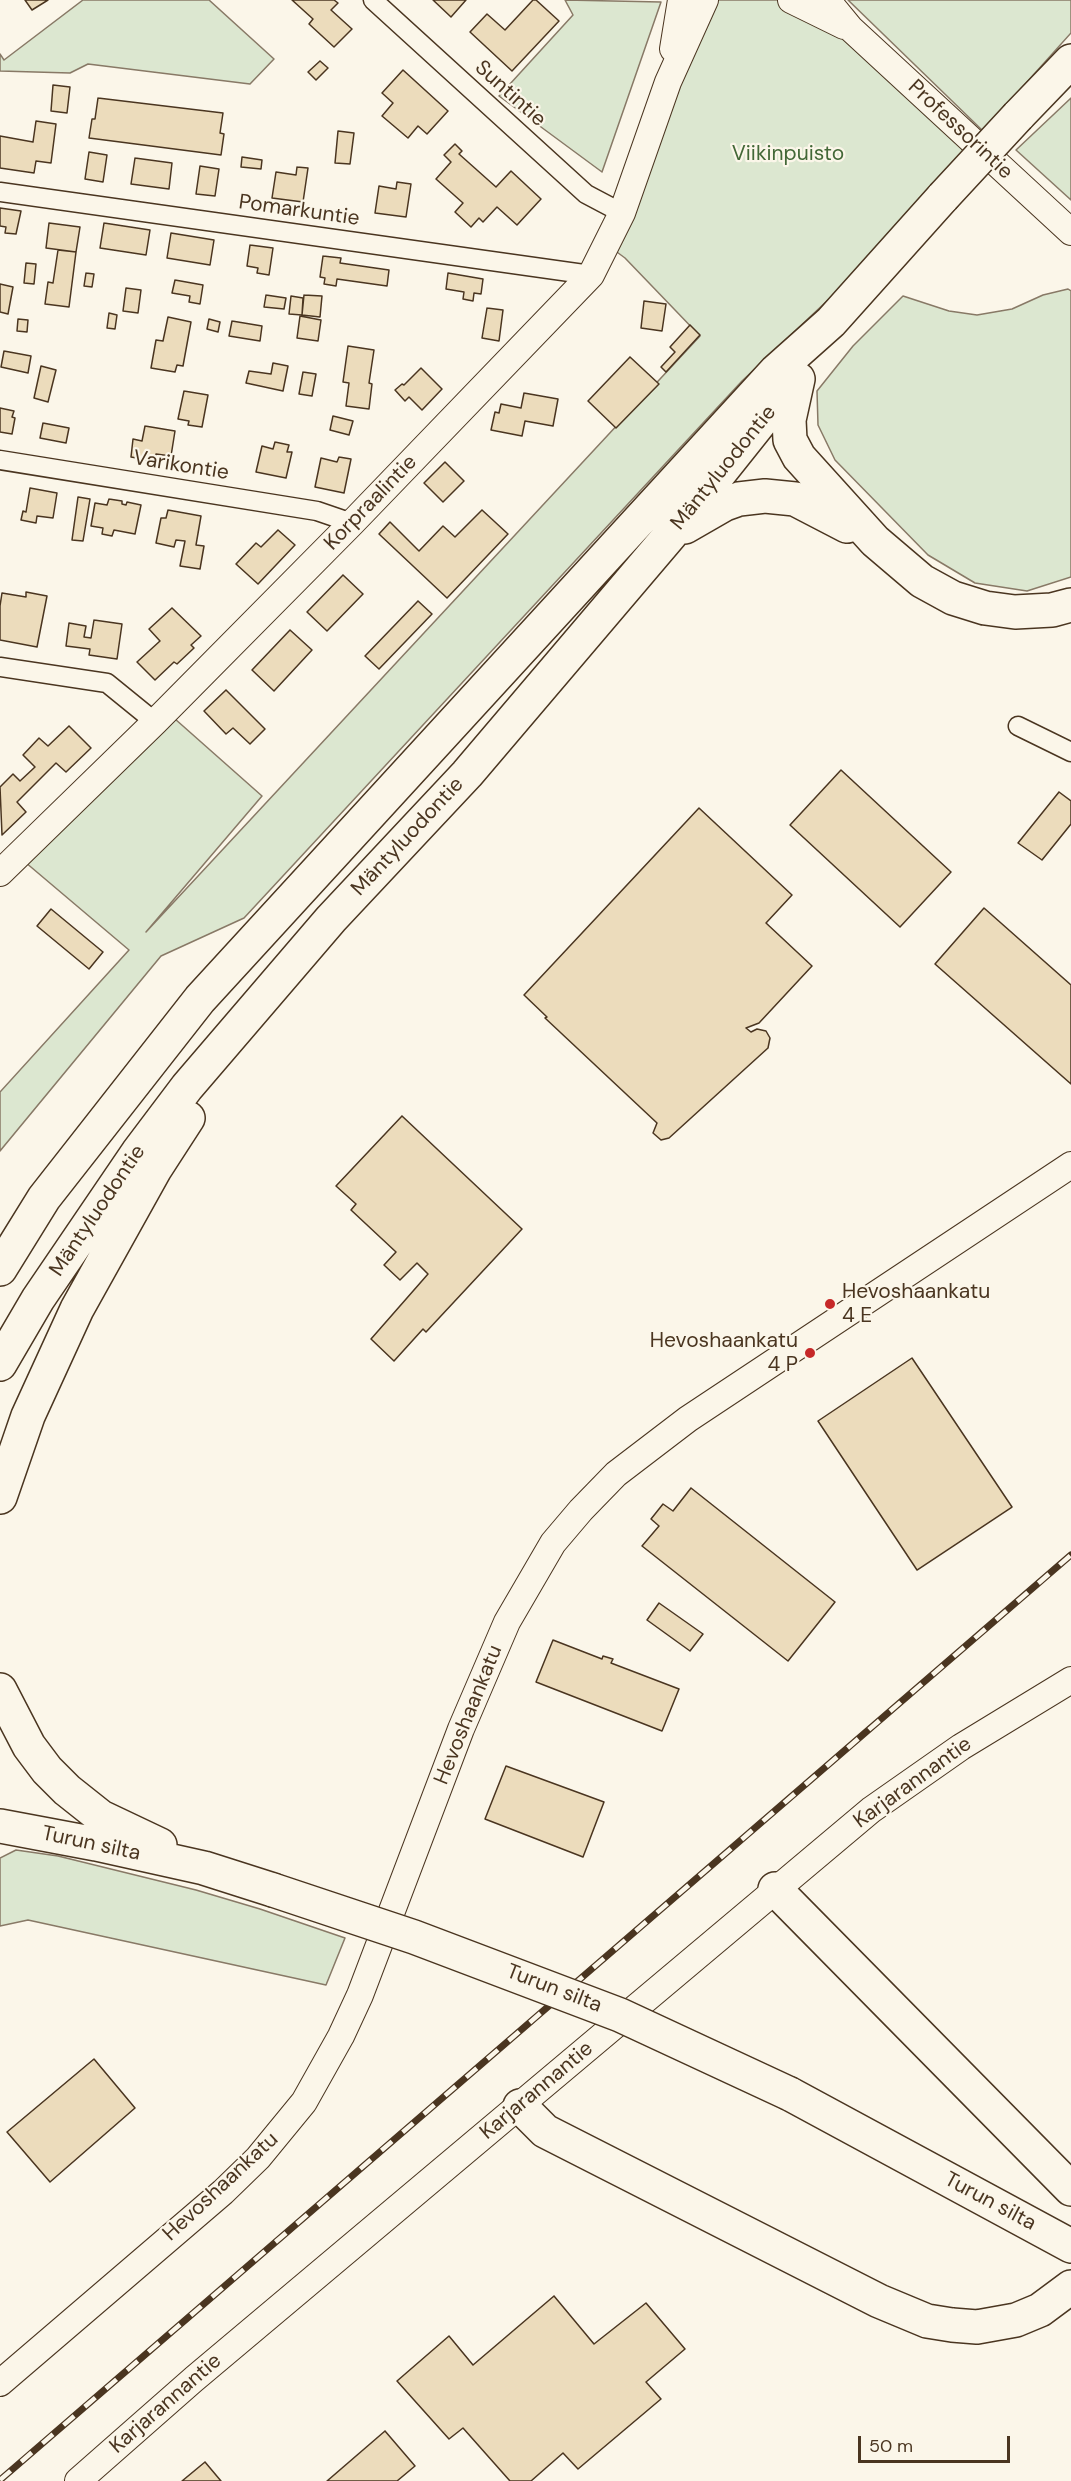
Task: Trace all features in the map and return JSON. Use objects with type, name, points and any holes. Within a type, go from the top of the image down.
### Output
[{"type":"highway","name":"Mäntyluodontie","points":[[0,1269],[44,1198],[200,999],[776,372],[831,322],[943,197],[1071,61]]},
{"type":"highway","name":"Mäntyluodontie","points":[[0,1364],[38,1299],[138,1152],[219,1048],[331,919],[467,774],[671,534],[800,373],[831,322]]},
{"type":"highway","points":[[800,373],[789,420],[790,440],[799,457],[822,485],[875,541],[922,581],[964,602],[985,608],[1015,612],[1052,610],[1071,605]]},
{"type":"highway","points":[[671,534],[725,504],[739,499],[765,496],[795,499],[875,541]]},
{"type":"highway","points":[[0,1497],[28,1416],[77,1309],[156,1169],[216,1073],[219,1048]]},
{"type":"highway","points":[[0,1690],[4,1703],[29,1746],[47,1770],[67,1790],[101,1816],[204,1868]]},
{"type":"highway","name":"Turun silta","points":[[0,1826],[204,1868],[414,1937],[609,2010],[790,2094],[1071,2246]]},
{"type":"highway","points":[[0,1841],[41,1833]]},
{"type":"highway","points":[[776,1889],[1071,2189]]},
{"type":"highway","points":[[520,2106],[545,2131],[879,2301],[927,2321],[977,2326],[1016,2320],[1040,2310],[1071,2286]]},
{"type":"street","name":"Suntintie","points":[[373,0],[585,194],[621,213]]},
{"type":"street","name":"Korpraalintie","points":[[668,82],[681,0]]},
{"type":"street","name":"Korpraalintie","points":[[0,873],[155,722],[352,523],[591,275],[621,213],[668,82],[705,0]]},
{"type":"street","name":"Professorintie","points":[[791,0],[850,28]]},
{"type":"street","name":"Professorintie","points":[[827,0],[850,28],[1071,232]]},
{"type":"street","name":"Pomarkuntie","points":[[0,192],[591,275]]},
{"type":"street","name":"Varikontie","points":[[0,460],[317,511],[352,523]]},
{"type":"street","points":[[0,667],[107,683],[155,722]]},
{"type":"street","points":[[1018,726],[1071,752]]},
{"type":"street","name":"Hevoshaankatu","points":[[0,2383],[223,2192],[258,2158],[304,2102],[342,2036],[360,1995],[461,1729],[507,1622],[553,1543],[581,1510],[616,1474],[688,1419],[1071,1165]]},
{"type":"street","name":"Karjarannantie","points":[[78,2481],[194,2379],[871,1810],[962,1746],[1071,1680]]},
{"type":"green space","points":[[83,0],[209,0],[274,59],[250,84],[88,64],[70,73],[0,71],[0,54],[4,60]]},
{"type":"green space","points":[[565,0],[661,2],[602,172],[499,96],[573,15]]},
{"type":"green space","name":"Viikinpuisto","points":[[706,0],[794,0],[850,28],[983,154],[742,381],[244,918],[161,956],[0,1151],[0,1092],[129,950],[25,862],[166,711],[262,796],[146,932],[700,336],[625,258],[606,244]]},
{"type":"green space","points":[[848,0],[1071,0],[1071,33],[983,131]]},
{"type":"green space","points":[[1071,98],[1071,200],[1016,150]]},
{"type":"green space","points":[[1068,289],[1071,291],[1071,577],[1027,591],[975,583],[928,555],[835,460],[818,425],[817,391],[853,346],[903,296],[949,311],[977,315],[1012,309],[1043,295]]},
{"type":"green space","points":[[16,1850],[58,1856],[196,1890],[345,1938],[326,1985],[28,1920],[0,1926],[0,1858]]},
{"type":"building","points":[[25,0],[48,0],[32,10]]},
{"type":"building","points":[[292,0],[334,0],[338,3],[331,10],[352,29],[334,47],[309,24],[313,19]]},
{"type":"building","points":[[433,0],[466,0],[451,17]]},
{"type":"building","points":[[533,0],[536,0],[559,21],[512,71],[470,32],[487,14],[505,30]]},
{"type":"building","points":[[320,61],[328,68],[316,80],[308,72]]},
{"type":"building","points":[[403,70],[448,111],[427,134],[418,126],[408,138],[382,116],[393,103],[382,93]]},
{"type":"building","points":[[53,85],[70,87],[67,113],[51,111]]},
{"type":"building","points":[[98,98],[223,113],[220,133],[224,134],[221,155],[89,138]]},
{"type":"building","points":[[36,121],[56,124],[51,163],[36,161],[34,173],[0,168],[0,136],[33,142]]},
{"type":"building","points":[[338,131],[354,133],[350,164],[335,163]]},
{"type":"building","points":[[455,144],[462,151],[459,154],[496,187],[511,171],[541,199],[517,225],[497,207],[483,222],[479,218],[471,227],[455,212],[463,203],[436,179],[451,162],[444,155]]},
{"type":"building","points":[[89,152],[107,155],[103,182],[85,179]]},
{"type":"building","points":[[242,157],[262,160],[261,169],[241,167]]},
{"type":"building","points":[[135,158],[172,163],[169,189],[131,184]]},
{"type":"building","points":[[200,166],[219,169],[215,196],[196,194]]},
{"type":"building","points":[[297,167],[308,168],[303,202],[272,198],[276,172],[296,175]]},
{"type":"building","points":[[397,182],[411,184],[406,217],[375,213],[379,186],[396,189]]},
{"type":"building","points":[[0,208],[21,211],[16,234],[5,233],[6,227],[0,226]]},
{"type":"building","points":[[49,223],[80,227],[76,252],[46,248]]},
{"type":"building","points":[[104,223],[150,230],[146,255],[100,248]]},
{"type":"building","points":[[171,233],[214,240],[210,265],[167,258]]},
{"type":"building","points":[[250,245],[273,248],[269,275],[257,273],[258,268],[247,266]]},
{"type":"building","points":[[58,250],[76,252],[69,307],[45,304],[48,282],[53,283]]},
{"type":"building","points":[[323,256],[341,258],[340,263],[389,270],[387,286],[337,279],[336,286],[324,284],[325,278],[320,277]]},
{"type":"building","points":[[26,263],[36,264],[34,284],[24,283]]},
{"type":"building","points":[[86,273],[94,274],[92,287],[84,286]]},
{"type":"building","points":[[448,273],[483,279],[481,294],[474,293],[473,301],[463,299],[464,292],[446,289]]},
{"type":"building","points":[[175,280],[203,285],[200,304],[189,302],[190,296],[172,293]]},
{"type":"building","points":[[0,284],[13,287],[8,314],[0,312]]},
{"type":"building","points":[[126,288],[141,290],[138,313],[123,311]]},
{"type":"building","points":[[266,295],[286,298],[284,309],[264,307]]},
{"type":"building","points":[[304,295],[322,296],[320,317],[302,315]]},
{"type":"building","points":[[291,296],[303,298],[302,315],[289,314]]},
{"type":"building","points":[[644,301],[666,304],[662,331],[641,328]]},
{"type":"building","points":[[487,308],[503,310],[499,341],[482,338]]},
{"type":"building","points":[[109,313],[117,315],[115,329],[107,328]]},
{"type":"building","points":[[300,316],[321,320],[318,341],[297,338]]},
{"type":"building","points":[[168,317],[191,322],[183,366],[177,365],[175,372],[151,368],[156,340],[163,341]]},
{"type":"building","points":[[18,319],[28,320],[27,332],[17,331]]},
{"type":"building","points":[[209,319],[220,322],[218,332],[207,329]]},
{"type":"building","points":[[232,321],[262,326],[260,341],[229,336]]},
{"type":"building","points":[[690,325],[700,335],[666,372],[661,367],[675,352],[670,347]]},
{"type":"building","points":[[348,346],[374,350],[369,383],[372,384],[369,409],[346,406],[349,383],[343,382]]},
{"type":"building","points":[[4,351],[31,356],[28,373],[1,367]]},
{"type":"building","points":[[630,357],[659,384],[616,428],[588,401]]},
{"type":"building","points":[[273,363],[288,366],[283,391],[246,383],[249,371],[271,374]]},
{"type":"building","points":[[41,366],[56,370],[48,402],[34,398]]},
{"type":"building","points":[[421,368],[442,389],[422,410],[409,397],[405,401],[395,390],[402,384],[404,385]]},
{"type":"building","points":[[303,372],[316,374],[312,396],[299,394]]},
{"type":"building","points":[[184,391],[208,395],[202,427],[188,425],[189,421],[178,419]]},
{"type":"building","points":[[524,393],[558,399],[553,426],[525,421],[522,436],[491,430],[495,412],[499,413],[501,404],[521,408]]},
{"type":"building","points":[[0,408],[14,411],[12,434],[0,432]]},
{"type":"building","points":[[333,416],[353,421],[349,435],[330,430]]},
{"type":"building","points":[[43,423],[69,428],[66,443],[40,438]]},
{"type":"building","points":[[145,426],[175,431],[171,456],[156,454],[154,461],[131,457],[133,439],[142,441]]},
{"type":"building","points":[[275,442],[289,445],[287,452],[292,452],[286,478],[256,472],[262,446],[273,449]]},
{"type":"building","points":[[339,457],[351,459],[344,493],[315,487],[321,458],[337,462]]},
{"type":"building","points":[[445,462],[464,481],[443,502],[424,483]]},
{"type":"building","points":[[30,488],[57,493],[53,518],[37,516],[36,523],[21,520],[23,511],[26,512]]},
{"type":"building","points":[[78,497],[90,499],[83,541],[72,540]]},
{"type":"building","points":[[109,499],[122,501],[122,504],[126,505],[127,502],[141,505],[135,534],[114,530],[112,536],[102,534],[103,528],[91,526],[95,503],[107,505]]},
{"type":"building","points":[[168,510],[201,516],[196,545],[204,546],[200,569],[180,566],[185,541],[176,540],[174,547],[156,543],[161,518],[166,518]]},
{"type":"building","points":[[482,510],[508,534],[447,598],[379,534],[390,522],[419,551],[443,526],[455,537]]},
{"type":"building","points":[[278,530],[295,545],[258,584],[236,564],[256,543],[261,547]]},
{"type":"building","points":[[343,575],[363,594],[327,631],[307,612]]},
{"type":"building","points":[[26,592],[47,596],[37,647],[0,640],[2,593],[26,597]]},
{"type":"building","points":[[418,601],[432,614],[379,669],[365,656]]},
{"type":"building","points":[[172,608],[201,636],[191,645],[194,648],[177,664],[174,662],[155,680],[137,662],[160,641],[149,629]]},
{"type":"building","points":[[94,620],[122,624],[117,659],[89,655],[90,649],[66,646],[69,623],[86,626],[84,637],[91,638]]},
{"type":"building","points":[[290,630],[312,650],[274,691],[252,670]]},
{"type":"building","points":[[226,690],[265,729],[250,744],[233,728],[226,734],[204,711]]},
{"type":"building","points":[[69,726],[91,748],[66,772],[56,763],[17,802],[26,812],[2,835],[0,787],[13,774],[20,781],[35,767],[23,755],[39,738],[48,746]]},
{"type":"building","points":[[841,770],[951,872],[900,927],[790,825]]},
{"type":"building","points":[[1059,792],[1071,801],[1071,824],[1042,860],[1018,843]]},
{"type":"building","points":[[699,808],[792,895],[766,923],[812,966],[759,1023],[746,1028],[751,1032],[757,1029],[766,1031],[770,1038],[768,1048],[669,1138],[661,1140],[653,1133],[657,1123],[545,1018],[547,1017],[524,995]]},
{"type":"building","points":[[984,908],[1071,985],[1071,1084],[935,964]]},
{"type":"building","points":[[51,909],[103,952],[89,969],[37,926]]},
{"type":"building","points":[[402,1116],[522,1229],[426,1332],[423,1329],[394,1361],[371,1339],[428,1274],[417,1263],[400,1280],[384,1265],[396,1252],[351,1210],[356,1204],[336,1186]]},
{"type":"building","points":[[912,1358],[1012,1507],[917,1570],[818,1421]]},
{"type":"building","points":[[691,1488],[835,1602],[788,1661],[642,1546],[659,1526],[651,1519],[663,1504],[673,1511]]},
{"type":"building","points":[[659,1603],[703,1634],[690,1651],[647,1620]]},
{"type":"building","points":[[553,1640],[602,1659],[603,1656],[613,1659],[611,1663],[679,1689],[662,1731],[536,1682]]},
{"type":"building","points":[[506,1766],[604,1802],[583,1857],[485,1819]]},
{"type":"building","points":[[94,2059],[135,2108],[50,2182],[7,2132]]},
{"type":"building","points":[[554,2296],[594,2344],[646,2303],[685,2349],[646,2382],[661,2399],[578,2469],[563,2453],[531,2481],[510,2481],[463,2428],[449,2439],[397,2381],[449,2336],[473,2365]]},
{"type":"building","points":[[385,2431],[415,2466],[397,2481],[327,2481]]},
{"type":"building","points":[[205,2462],[221,2481],[182,2481]]},
{"type":"railway","points":[[0,2480],[1071,1555]]},
{"type":"place","name":"Hevoshaankatu 4 E","points":[[830,1304]]},
{"type":"place","name":"Hevoshaankatu 4 P","points":[[810,1353]]}]
